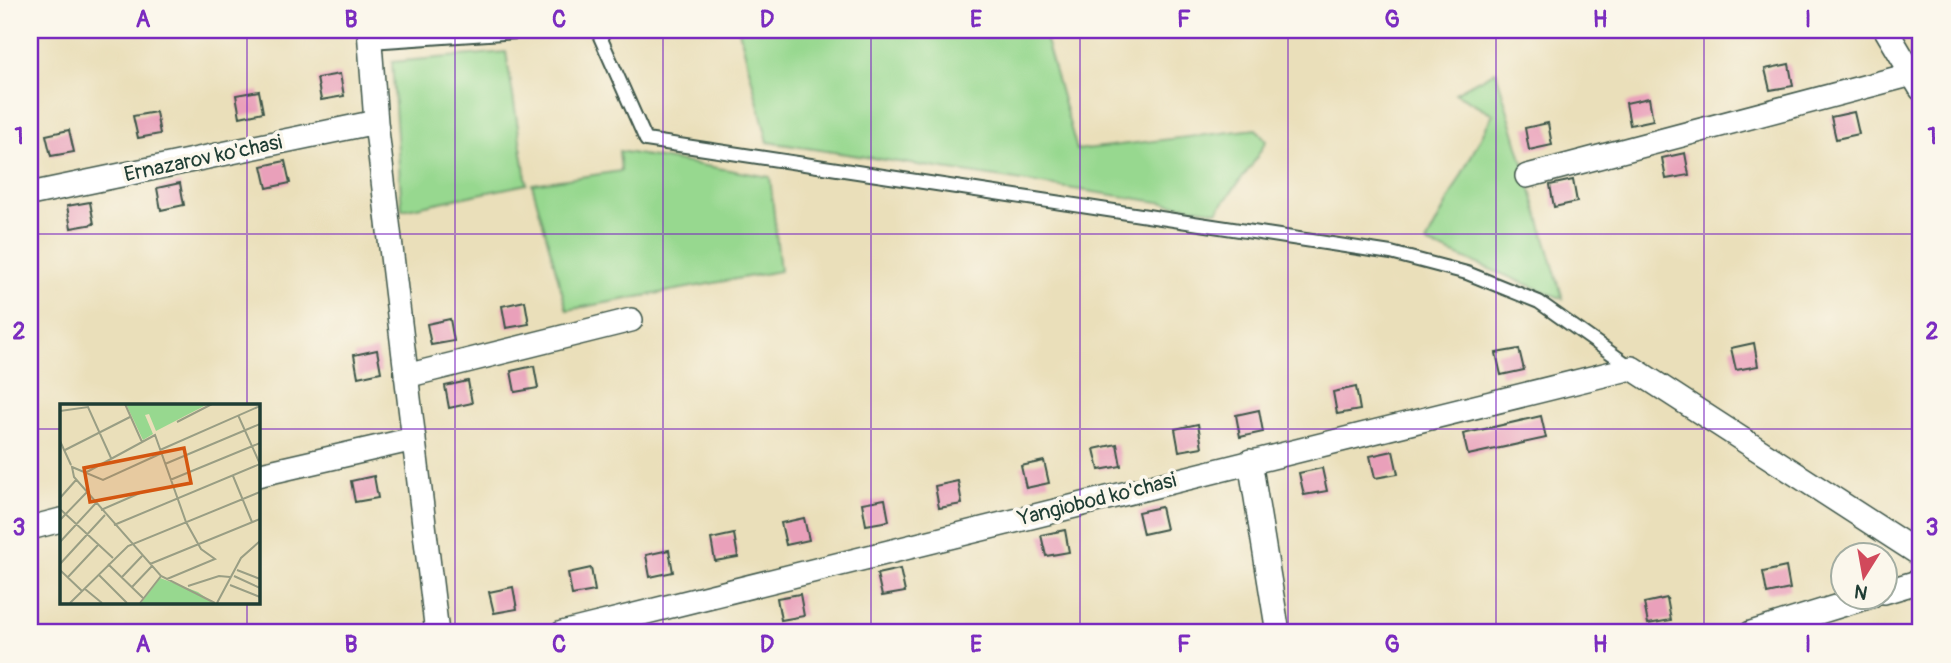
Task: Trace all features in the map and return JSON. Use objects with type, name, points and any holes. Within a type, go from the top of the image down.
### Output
[{"type":"street","points":[[1527,176],[1917,81],[1886,30]]},
{"type":"street","points":[[369,36],[376,122],[437,633]]},
{"type":"street","name":"Ernazarov ko'chasi","points":[[30,194],[376,122]]},
{"type":"street","points":[[406,376],[631,320]]},
{"type":"street","points":[[1632,368],[1921,555]]},
{"type":"street","name":"Yangiobod ko'chasi","points":[[562,633],[1632,368]]},
{"type":"street","points":[[259,475],[414,439]]},
{"type":"street","points":[[1250,461],[1278,633]]},
{"type":"street","points":[[30,528],[60,520]]},
{"type":"street","points":[[1898,588],[1921,581]]},
{"type":"street","points":[[1751,633],[1828,610]]},
{"type":"lane","points":[[369,36],[547,30]]},
{"type":"lane","points":[[597,30],[646,141],[1391,253],[1467,273],[1539,302],[1632,368]]},
{"type":"green space","points":[[739,30],[1043,30],[1077,150],[1256,129],[1266,141],[1252,165],[1217,211],[768,142]]},
{"type":"green space","points":[[506,52],[527,184],[402,210],[392,62]]},
{"type":"green space","points":[[1496,71],[1563,299],[1426,243],[1493,114],[1455,93]]},
{"type":"green space","points":[[619,151],[770,177],[780,271],[567,310],[532,184],[621,171]]},
{"type":"building","points":[[1789,64],[1793,86],[1770,90],[1765,69]]},
{"type":"building","points":[[340,74],[344,96],[321,100],[317,78]]},
{"type":"building","points":[[259,91],[263,112],[240,117],[236,95]]},
{"type":"building","points":[[1649,98],[1653,120],[1630,125],[1626,103]]},
{"type":"building","points":[[156,112],[160,134],[138,138],[133,116]]},
{"type":"building","points":[[1854,112],[1859,134],[1836,139],[1831,117]]},
{"type":"building","points":[[1548,123],[1552,145],[1529,150],[1525,128]]},
{"type":"building","points":[[69,130],[74,152],[51,156],[46,135]]},
{"type":"building","points":[[1685,153],[1689,175],[1666,179],[1662,158]]},
{"type":"building","points":[[285,161],[290,183],[267,188],[262,166]]},
{"type":"building","points":[[1573,180],[1577,202],[1554,207],[1550,185]]},
{"type":"building","points":[[180,183],[184,205],[161,210],[157,188]]},
{"type":"building","points":[[90,202],[94,224],[71,228],[67,206]]},
{"type":"building","points":[[525,301],[529,324],[506,328],[502,306]]},
{"type":"building","points":[[450,319],[454,341],[431,345],[427,324]]},
{"type":"building","points":[[1754,343],[1758,366],[1736,370],[1731,348]]},
{"type":"building","points":[[1519,349],[1524,370],[1501,375],[1496,353]]},
{"type":"building","points":[[377,350],[381,372],[358,377],[354,355]]},
{"type":"building","points":[[534,366],[538,388],[515,392],[511,371]]},
{"type":"building","points":[[468,381],[472,403],[449,408],[445,386]]},
{"type":"building","points":[[1356,387],[1360,410],[1337,414],[1333,392]]},
{"type":"building","points":[[1259,410],[1263,432],[1240,437],[1236,415]]},
{"type":"building","points":[[1541,416],[1546,438],[1468,455],[1463,434]]},
{"type":"building","points":[[1198,424],[1202,447],[1179,451],[1175,429]]},
{"type":"building","points":[[1117,444],[1121,466],[1099,470],[1094,449]]},
{"type":"building","points":[[1393,451],[1398,474],[1375,478],[1370,456]]},
{"type":"building","points":[[1044,461],[1049,483],[1026,488],[1021,466]]},
{"type":"building","points":[[1322,468],[1327,491],[1304,495],[1299,473]]},
{"type":"building","points":[[374,476],[378,498],[355,502],[351,481]]},
{"type":"building","points":[[958,481],[962,504],[939,508],[935,486]]},
{"type":"building","points":[[885,499],[889,521],[866,525],[862,503]]},
{"type":"building","points":[[1161,507],[1166,529],[1143,534],[1138,512]]},
{"type":"building","points":[[804,518],[809,540],[786,545],[781,523]]},
{"type":"building","points":[[1065,530],[1069,552],[1046,556],[1041,535]]},
{"type":"building","points":[[734,534],[738,557],[715,561],[711,539]]},
{"type":"building","points":[[669,550],[673,572],[650,577],[646,555]]},
{"type":"building","points":[[1786,567],[1790,589],[1767,594],[1763,572]]},
{"type":"building","points":[[591,568],[595,591],[572,595],[568,573]]},
{"type":"building","points":[[900,569],[905,592],[882,596],[877,574]]},
{"type":"building","points":[[513,587],[517,609],[494,613],[489,592]]},
{"type":"building","points":[[800,594],[804,616],[781,620],[777,598]]},
{"type":"building","points":[[1667,598],[1671,620],[1648,624],[1644,603]]}]
